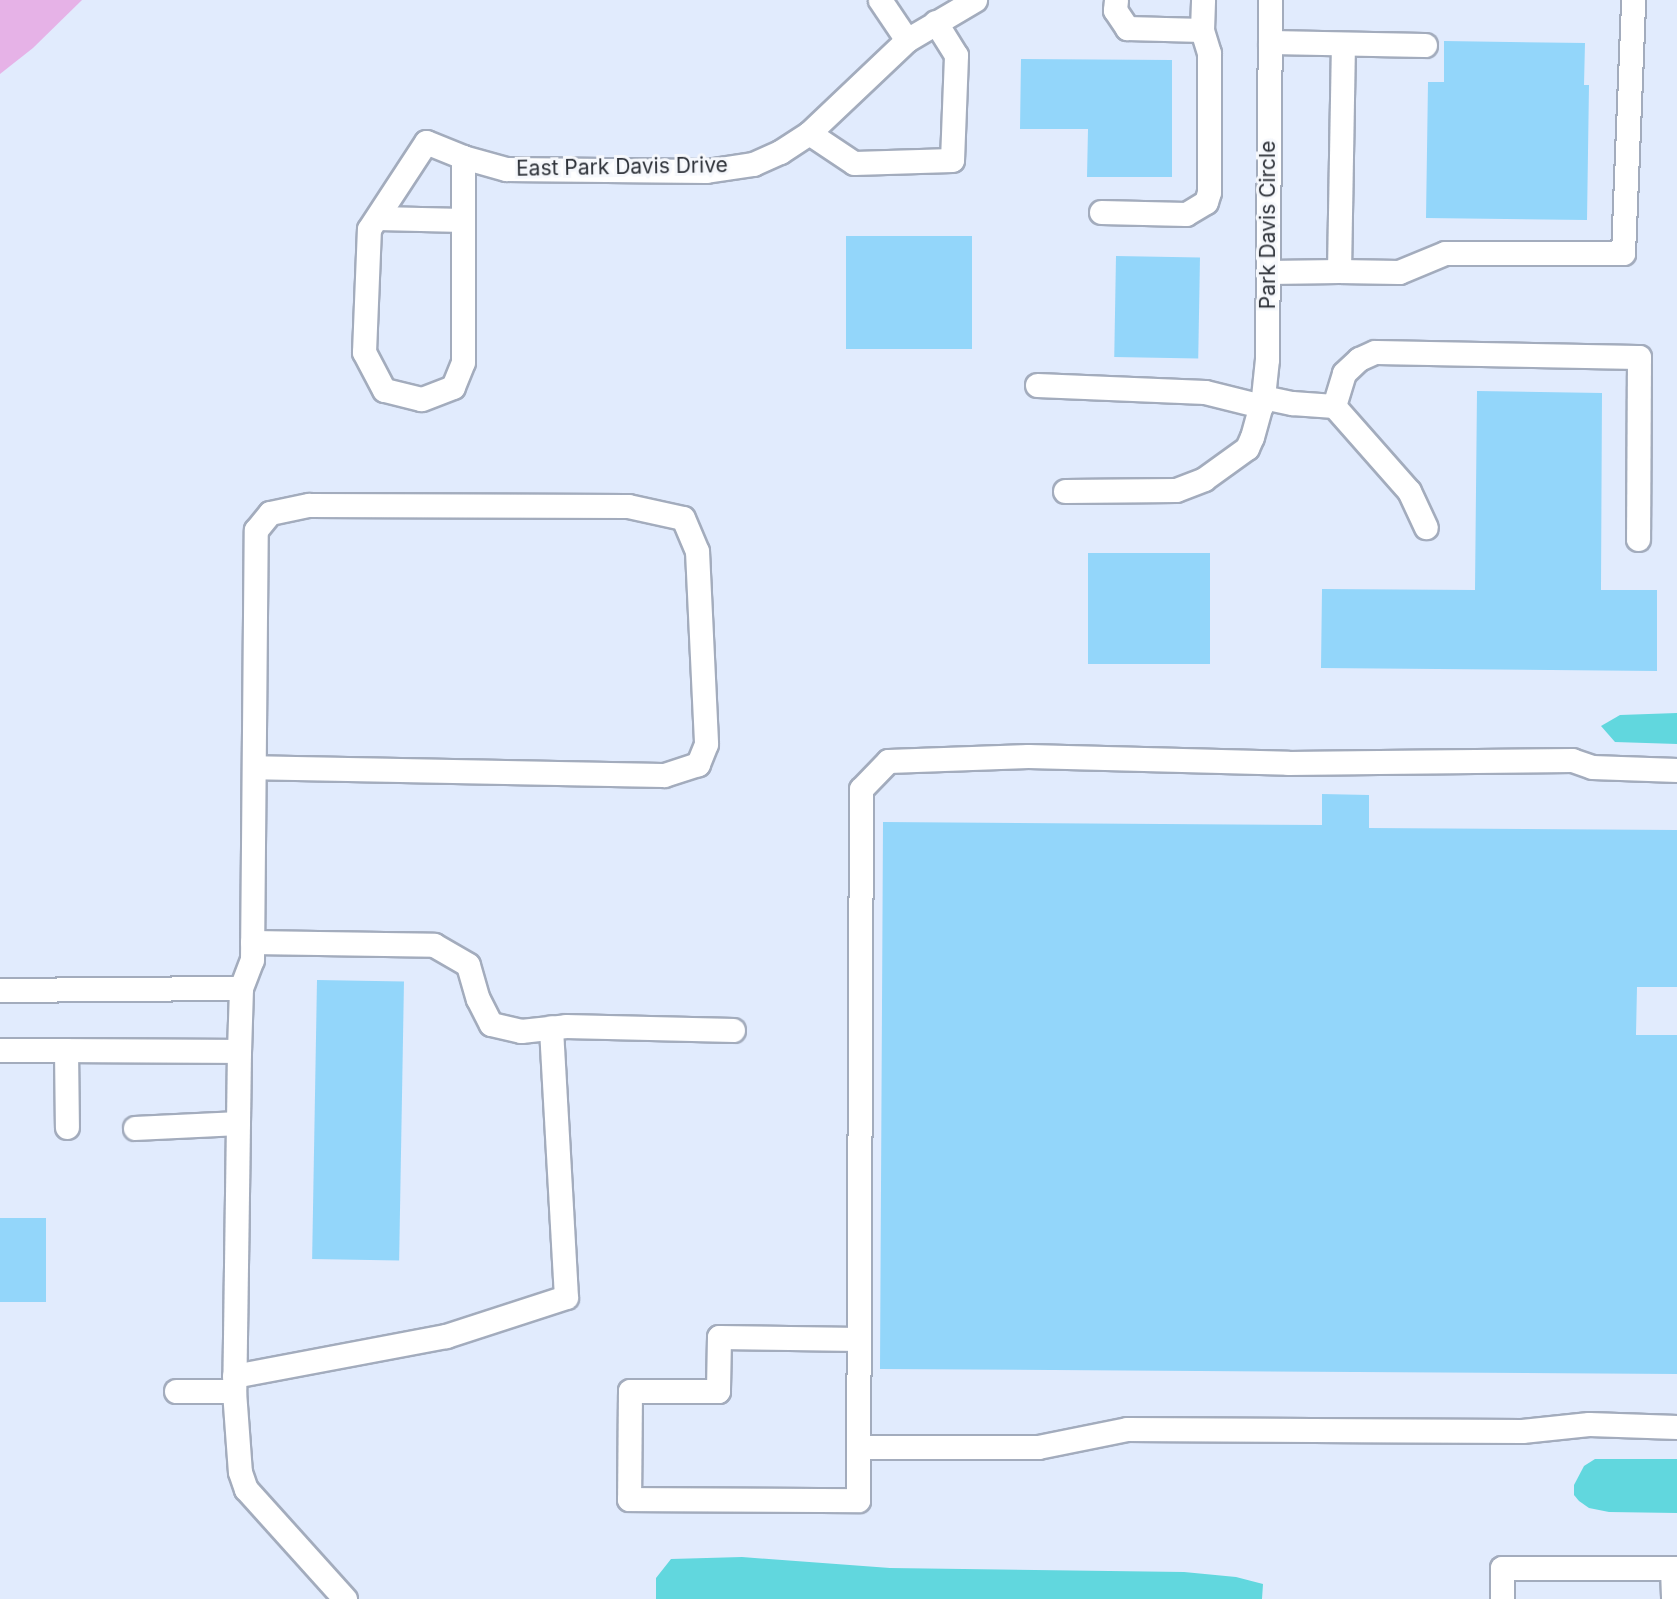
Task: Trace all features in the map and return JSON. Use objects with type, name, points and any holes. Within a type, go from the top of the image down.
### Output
[{"type":"street","points":[[880,0],[907,40]]},
{"type":"street","name":"East Park Davis Drive","points":[[378,218],[426,142],[463,157],[506,169],[706,171],[753,164],[780,152],[810,133],[907,40],[975,0]]},
{"type":"street","points":[[1116,0],[1115,10],[1127,29],[1202,30]]},
{"type":"street","points":[[1101,212],[1186,214],[1206,202],[1209,192],[1209,53],[1202,30],[1203,0]]},
{"type":"street","name":"Park Davis Circle","points":[[1065,491],[1176,490],[1204,479],[1247,448],[1262,401],[1267,359],[1270,0]]},
{"type":"street","points":[[1268,272],[1399,272],[1445,253],[1623,253],[1633,0]]},
{"type":"street","points":[[810,133],[853,163],[952,160],[956,55],[934,22]]},
{"type":"street","points":[[1270,42],[1425,45]]},
{"type":"street","points":[[1339,271],[1343,44]]},
{"type":"street","points":[[463,157],[463,220],[463,362],[453,387],[421,399],[384,390],[364,352],[369,229],[378,218],[463,220]]},
{"type":"street","points":[[1334,406],[1344,373],[1359,359],[1375,352],[1639,357],[1638,539]]},
{"type":"street","points":[[1037,385],[1205,392],[1262,401],[1334,406],[1409,491],[1426,527]]},
{"type":"street","points":[[254,767],[664,775],[698,764],[706,744],[697,551],[683,518],[628,506],[309,505],[270,513],[256,530],[252,942],[251,960],[241,988],[239,1051],[234,1383],[240,1472],[246,1489],[345,1599],[354,1599]]},
{"type":"street","points":[[859,1339],[719,1337],[718,1391],[630,1391],[629,1499],[858,1500],[858,1447],[859,1339],[862,789],[888,761],[1028,756],[1288,763],[1572,760],[1592,767],[1677,770]]},
{"type":"street","points":[[252,942],[434,945],[468,965],[491,1024],[521,1031],[551,1027],[733,1030]]},
{"type":"street","points":[[0,990],[241,988]]},
{"type":"street","points":[[176,1391],[234,1383],[446,1336],[566,1297],[551,1027]]},
{"type":"street","points":[[0,1050],[239,1051]]},
{"type":"street","points":[[66,1051],[67,1127]]},
{"type":"street","points":[[135,1128],[238,1123]]},
{"type":"street","points":[[858,1447],[1038,1447],[1127,1429],[1522,1431],[1589,1424],[1677,1427]]},
{"type":"street","points":[[1502,1599],[1502,1568],[1674,1568],[1672,1599]]},
{"type":"shaded area","points":[[0,0],[82,0],[33,48],[0,74]]},
{"type":"water","points":[[1677,713],[1677,744],[1615,742],[1601,726],[1620,715]]},
{"type":"water","points":[[1595,1459],[1677,1459],[1677,1513],[1609,1512],[1589,1508],[1574,1495],[1574,1485],[1584,1466]]},
{"type":"water","points":[[742,1557],[890,1568],[1184,1572],[1236,1577],[1263,1584],[1262,1599],[656,1599],[656,1578],[671,1559]]},
{"type":"building","points":[[1444,41],[1585,43],[1584,85],[1589,85],[1587,220],[1426,218],[1428,82],[1444,82]]},
{"type":"building","points":[[1021,59],[1172,60],[1172,177],[1087,177],[1088,129],[1020,129]]},
{"type":"building","points":[[846,236],[972,236],[972,349],[846,349]]},
{"type":"building","points":[[1116,256],[1200,257],[1198,358],[1114,357]]},
{"type":"building","points":[[1477,391],[1602,393],[1601,590],[1657,590],[1657,671],[1321,668],[1322,589],[1475,590]]},
{"type":"building","points":[[1088,553],[1210,553],[1210,664],[1088,664]]},
{"type":"building","points":[[1322,794],[1369,795],[1369,828],[1677,830],[1677,987],[1637,987],[1636,1035],[1677,1035],[1677,1374],[880,1369],[883,822],[1322,825]]},
{"type":"building","points":[[317,980],[404,982],[399,1260],[312,1259]]},
{"type":"building","points":[[0,1218],[46,1218],[46,1302],[0,1302]]}]
